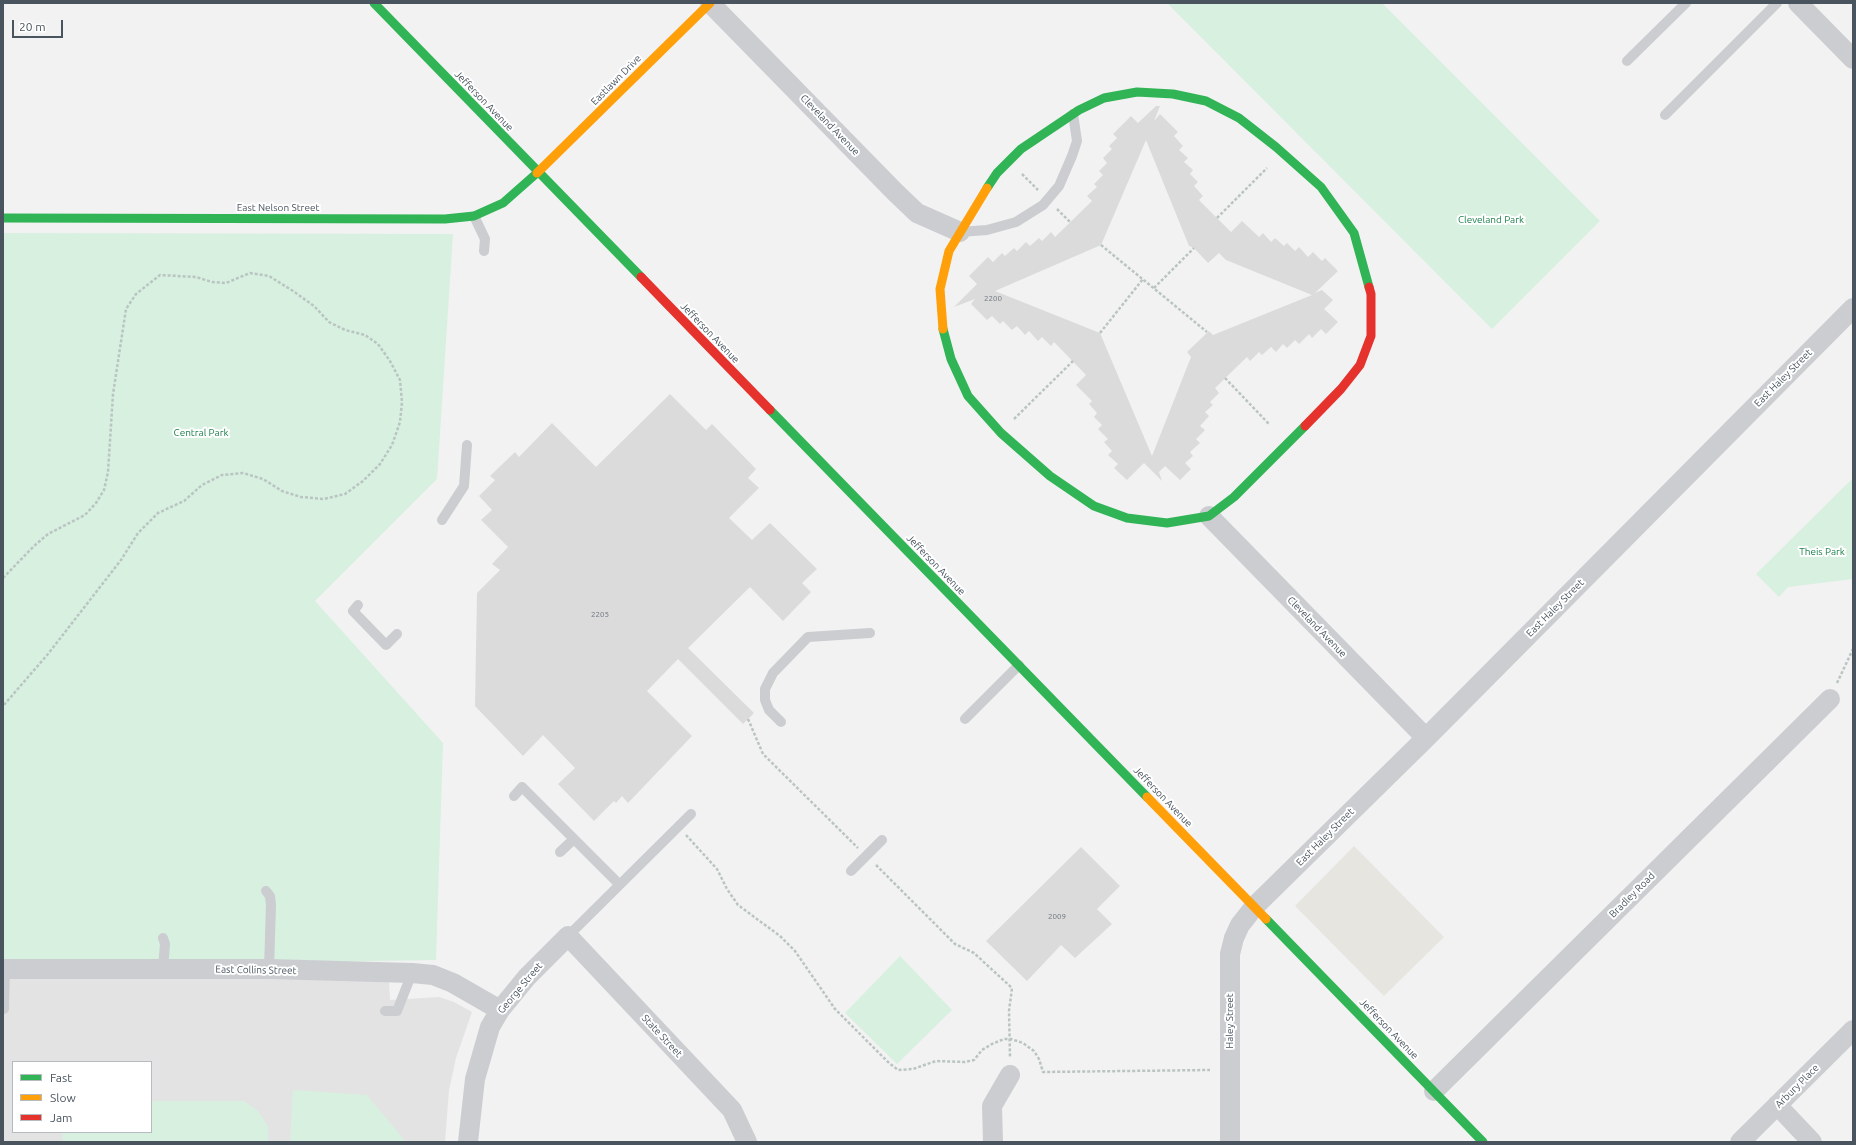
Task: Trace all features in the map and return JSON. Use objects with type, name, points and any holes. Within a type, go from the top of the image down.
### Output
[{"type":"street","name":"Jefferson Avenue","points":[[374,3],[1255,906],[1434,1091],[1478,1139]]},
{"type":"street","name":"Eastlawn Drive","points":[[538,172],[710,3]]},
{"type":"street","name":"Cleveland Avenue","points":[[710,3],[917,213],[960,232]]},
{"type":"street","points":[[1798,3],[1853,59]]},
{"type":"street","points":[[1137,92],[1173,94],[1206,100],[1239,118],[1276,146],[1321,187],[1354,233],[1371,294],[1371,336],[1360,365],[1341,389],[1234,497],[1209,516],[1167,523],[1127,518],[1094,506],[1050,476],[1000,433],[968,396],[951,359],[942,325],[940,289],[949,251],[997,173],[1021,149],[1073,114],[1104,98],[1137,92]]},
{"type":"street","name":"East Nelson Street","points":[[3,218],[445,219],[474,216],[502,203],[538,172]]},
{"type":"street","name":"East Haley Street","points":[[1255,906],[1426,738],[1853,308]]},
{"type":"street","name":"Cleveland Avenue","points":[[1209,516],[1426,738]]},
{"type":"street","name":"Bradley Road","points":[[1434,1091],[1830,699]]},
{"type":"street","name":"Haley Street","points":[[1230,1142],[1230,954],[1234,938],[1240,925],[1255,906]]},
{"type":"street","name":"George Street","points":[[468,1142],[475,1079],[490,1027],[500,1010],[527,977],[568,936]]},
{"type":"street","name":"State Street","points":[[568,936],[732,1110],[747,1142]]},
{"type":"street","name":"East Collins Street","points":[[4,969],[269,970],[412,973],[433,975],[453,983],[500,1010]]},
{"type":"street","name":"Arbury Place","points":[[1740,1142],[1853,1030]]},
{"type":"street","points":[[993,1142],[992,1106],[1010,1075]]},
{"type":"street","points":[[1777,1106],[1812,1142]]},
{"type":"lane","points":[[1627,61],[1686,3]]},
{"type":"lane","points":[[1665,115],[1777,3]]},
{"type":"lane","points":[[960,232],[987,230],[1016,222],[1043,205],[1059,186],[1077,141],[1073,114]]},
{"type":"lane","points":[[474,216],[485,239],[484,251]]},
{"type":"lane","points":[[442,520],[464,486],[467,445]]},
{"type":"lane","points":[[358,606],[353,611],[386,645],[397,634]]},
{"type":"lane","points":[[781,722],[769,710],[765,700],[767,680],[808,637],[870,633]]},
{"type":"lane","points":[[965,719],[1019,665]]},
{"type":"lane","points":[[514,796],[522,787],[619,884]]},
{"type":"lane","points":[[568,936],[691,814]]},
{"type":"lane","points":[[560,852],[574,839]]},
{"type":"lane","points":[[851,872],[882,840]]},
{"type":"lane","points":[[266,891],[270,896],[272,904],[269,970]]},
{"type":"lane","points":[[163,938],[165,944],[163,969]]},
{"type":"lane","points":[[4,969],[4,1009]]},
{"type":"lane","points":[[385,1011],[398,1011],[412,973]]},
{"type":"path","points":[[1217,218],[1267,168]]},
{"type":"path","points":[[1017,170],[1040,192]]},
{"type":"path","points":[[1053,206],[1070,222]]},
{"type":"path","points":[[1101,245],[1207,332]]},
{"type":"path","points":[[1154,288],[1194,248]]},
{"type":"path","points":[[3,578],[34,546],[48,534],[85,514],[96,503],[104,490],[108,472],[113,394],[126,309],[136,294],[160,275],[196,277],[212,282],[226,283],[250,273],[269,276],[314,306],[329,322],[345,330],[365,335],[378,344],[390,361],[400,380],[402,402],[400,422],[392,446],[380,464],[363,481],[345,494],[324,499],[301,496],[282,491],[263,479],[243,473],[222,475],[202,485],[184,502],[158,513],[138,533],[121,560],[48,654],[3,706]]},
{"type":"path","points":[[1100,333],[1143,279]]},
{"type":"path","points":[[1014,419],[1073,362]]},
{"type":"path","points":[[1225,378],[1269,424]]},
{"type":"path","points":[[1830,699],[1853,649]]},
{"type":"path","points":[[748,719],[763,754],[955,944],[974,953],[1012,988],[1009,1011],[1011,1039],[1010,1075]]},
{"type":"path","points":[[678,826],[717,869],[727,889],[738,905],[780,936],[795,951],[835,1009],[889,1063],[898,1070],[913,1069],[936,1061],[965,1062],[974,1060],[982,1050],[992,1044],[1011,1039],[1023,1043],[1034,1051],[1039,1059],[1043,1072],[1210,1070]]},
{"type":"shaded area","points":[[1354,846],[1444,937],[1384,996],[1295,906]]},
{"type":"shaded area","points":[[3,977],[389,980],[390,1000],[439,997],[454,1002],[472,1012],[456,1058],[449,1090],[445,1142],[3,1142]]},
{"type":"green space","name":"Cleveland Park","points":[[1167,3],[1382,3],[1600,221],[1492,329]]},
{"type":"green space","name":"Central Park","points":[[3,233],[453,234],[437,479],[315,601],[443,743],[436,960],[303,962],[3,960]]},
{"type":"green space","name":"Theis Park","points":[[1853,478],[1853,579],[1788,587],[1779,597],[1756,574]]},
{"type":"green space","points":[[900,956],[952,1010],[897,1064],[845,1013]]},
{"type":"green space","points":[[293,1090],[367,1095],[406,1142],[290,1142]]},
{"type":"green space","points":[[152,1101],[244,1101],[258,1111],[268,1126],[268,1142],[63,1142],[62,1133],[152,1133]]},
{"type":"building","points":[[1156,106],[1160,106],[1154,121],[1160,114],[1178,132],[1174,136],[1183,146],[1179,150],[1188,158],[1184,162],[1193,170],[1190,174],[1198,182],[1194,186],[1203,196],[1199,200],[1231,232],[1242,221],[1259,237],[1263,233],[1271,242],[1275,238],[1284,246],[1287,243],[1295,251],[1299,247],[1308,257],[1313,252],[1322,261],[1325,258],[1338,271],[1315,293],[1322,290],[1333,300],[1324,309],[1338,322],[1326,334],[1321,329],[1312,338],[1309,334],[1299,344],[1295,340],[1287,348],[1283,344],[1276,352],[1271,347],[1262,355],[1259,352],[1250,361],[1247,357],[1215,388],[1219,393],[1210,402],[1213,405],[1205,412],[1209,416],[1200,426],[1205,430],[1196,439],[1200,443],[1190,452],[1193,456],[1185,463],[1191,469],[1180,480],[1165,466],[1159,472],[1162,481],[1144,463],[1127,480],[1114,468],[1118,464],[1108,455],[1112,451],[1104,442],[1108,439],[1098,429],[1102,425],[1094,417],[1097,413],[1089,404],[1092,401],[1076,385],[1086,375],[1054,342],[1051,346],[1042,337],[1038,341],[1029,331],[1025,335],[1017,326],[1012,330],[1003,321],[1000,324],[992,316],[987,320],[971,304],[975,299],[954,307],[977,284],[969,276],[988,257],[993,262],[1002,253],[1005,256],[1014,248],[1017,251],[1026,242],[1030,246],[1039,238],[1042,241],[1051,232],[1055,237],[1092,201],[1087,196],[1097,187],[1094,184],[1103,175],[1099,171],[1107,163],[1103,158],[1112,149],[1109,146],[1117,138],[1113,134],[1131,116],[1138,123]],"holes":[[[1146,140],[1189,246],[1194,248],[1208,263],[1219,253],[1226,260],[1312,295],[1213,335],[1209,331],[1187,352],[1191,357],[1152,456],[1100,333],[995,291],[1101,245]]]},
{"type":"building","points":[[670,394],[706,430],[712,424],[756,469],[748,478],[759,488],[729,518],[752,540],[770,523],[817,569],[802,583],[811,592],[783,621],[750,587],[688,648],[754,713],[743,724],[678,659],[647,691],[692,736],[628,803],[622,796],[616,803],[614,801],[594,821],[558,784],[575,768],[543,735],[523,756],[475,706],[477,593],[500,570],[492,564],[508,547],[481,520],[492,510],[479,496],[495,480],[490,476],[515,452],[519,457],[552,423],[596,467]]},
{"type":"building","points":[[1081,847],[1120,886],[1097,909],[1112,924],[1075,958],[1061,945],[1027,981],[986,941]]},
{"type":"traffic: fast","points":[[374,3],[641,277]]},
{"type":"traffic: fast","points":[[1137,92],[1173,94],[1206,101],[1239,118],[1276,147],[1321,187],[1354,233],[1369,287]]},
{"type":"traffic: fast","points":[[987,188],[997,173],[1021,149],[1079,110],[1104,98],[1137,92]]},
{"type":"traffic: fast","points":[[3,218],[445,219],[474,216],[503,203],[537,173]]},
{"type":"traffic: fast","points":[[943,329],[951,359],[968,396],[1001,433],[1050,476],[1094,506],[1127,518],[1167,523],[1209,516],[1234,497],[1305,426]]},
{"type":"traffic: fast","points":[[770,410],[1147,797]]},
{"type":"traffic: fast","points":[[1266,919],[1483,1142]]},
{"type":"traffic: slow","points":[[537,173],[710,3]]},
{"type":"traffic: slow","points":[[943,329],[940,289],[949,251],[987,188]]},
{"type":"traffic: slow","points":[[1147,797],[1266,919]]},
{"type":"traffic: jam","points":[[641,277],[770,410]]},
{"type":"traffic: jam","points":[[1305,426],[1341,389],[1360,365],[1371,336],[1371,294],[1369,287]]}]
